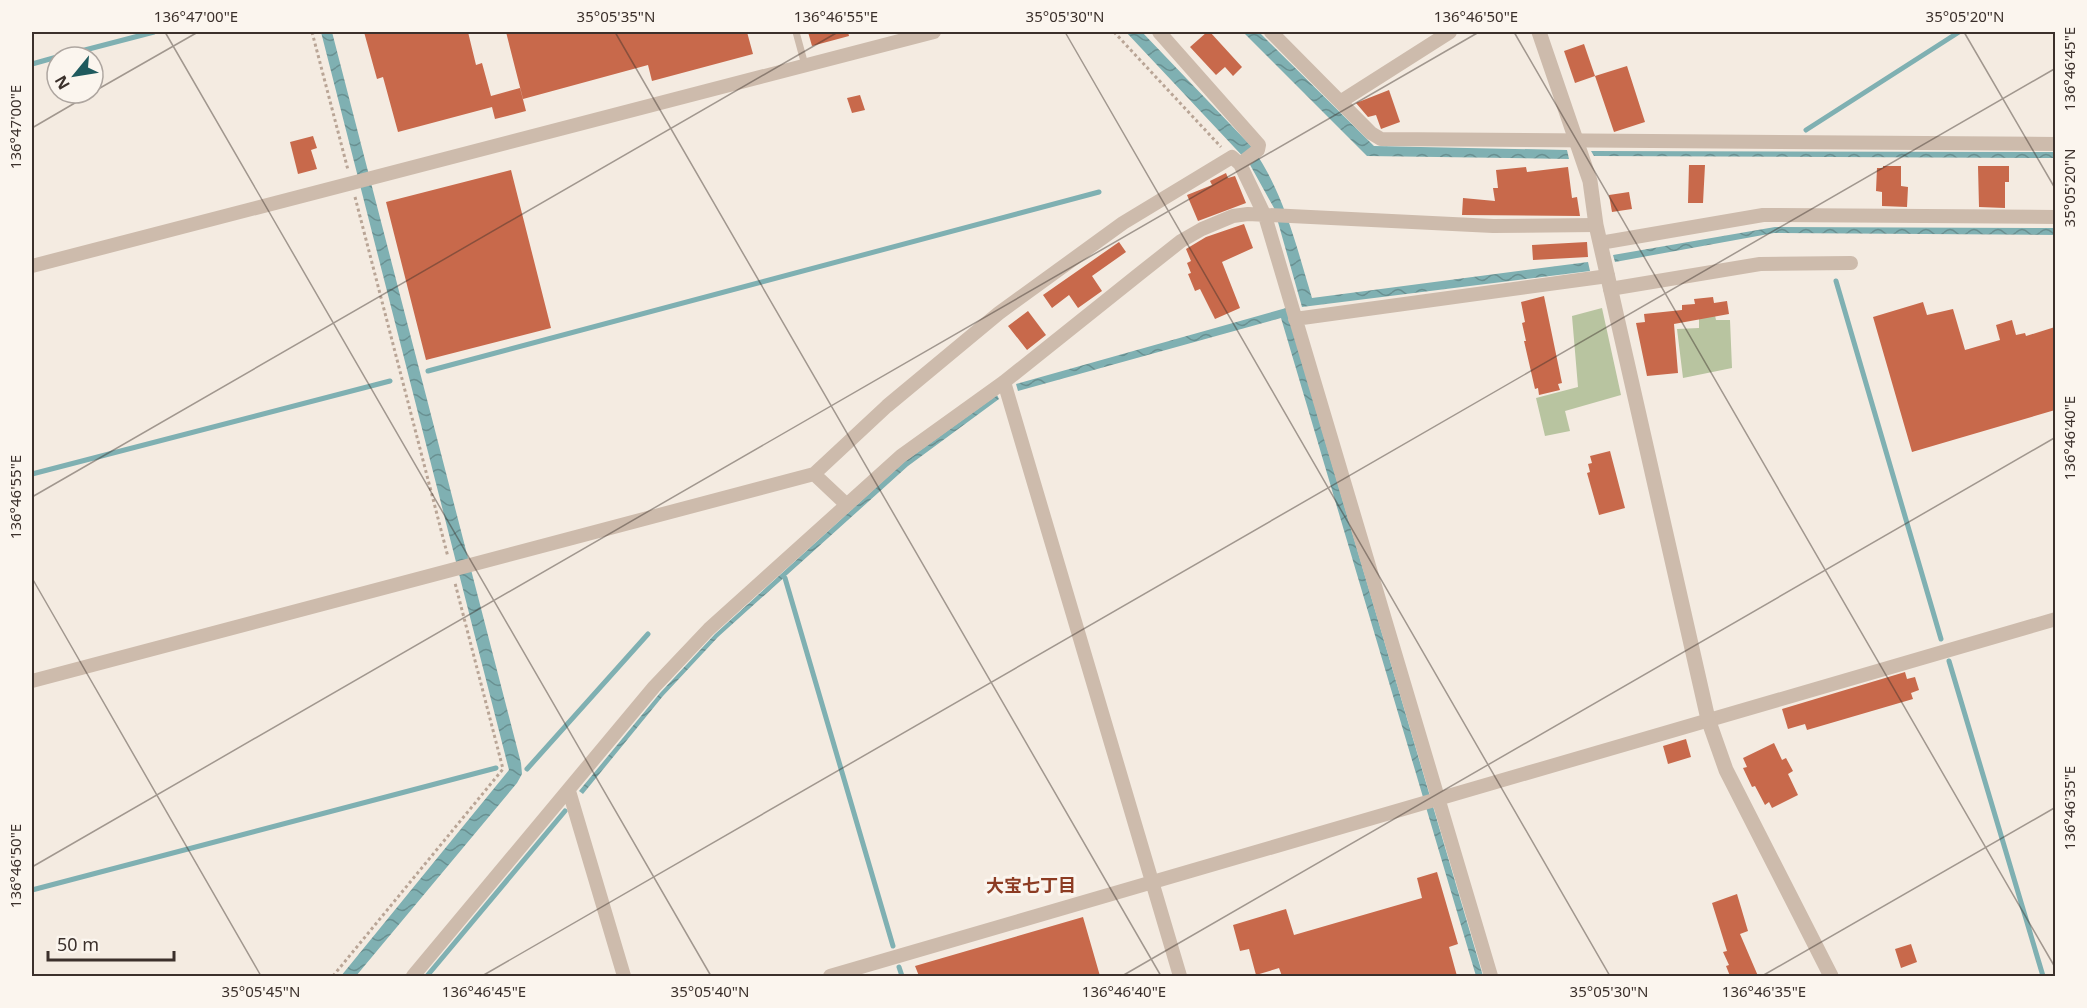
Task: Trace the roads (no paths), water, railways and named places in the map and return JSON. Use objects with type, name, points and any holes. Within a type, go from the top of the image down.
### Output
[{"type":"street","points":[[32,266],[934,32]]},
{"type":"street","points":[[32,681],[814,474],[887,406],[999,313],[1123,223],[1258,150],[1256,138],[1159,32]]},
{"type":"street","points":[[1271,32],[1340,102],[1381,139],[2055,144]]},
{"type":"street","points":[[1340,102],[1450,32]]},
{"type":"street","points":[[1539,32],[1590,181],[1596,225],[1708,719],[1726,770],[1831,976]]},
{"type":"street","points":[[1238,161],[1268,216],[1295,319],[1491,976]]},
{"type":"street","points":[[1600,243],[1763,215],[2055,217]]},
{"type":"street","points":[[413,976],[654,687],[709,629],[901,456],[1004,382],[1181,241],[1233,216],[1493,226],[1596,225]]},
{"type":"street","points":[[1295,319],[1760,264],[1851,263]]},
{"type":"street","points":[[1004,382],[1180,976]]},
{"type":"street","points":[[814,474],[847,505]]},
{"type":"street","points":[[830,976],[2055,619]]},
{"type":"street","points":[[569,791],[624,976]]},
{"type":"lane","points":[[796,32],[805,65]]},
{"type":"water","points":[[321,32],[332,32],[522,774],[517,783],[356,976],[341,976],[509,770]]},
{"type":"water","points":[[1126,32],[1142,32],[1252,147],[1281,201],[1312,298],[1588,262],[1590,271],[1302,307],[1274,208],[1249,163]]},
{"type":"water","points":[[1243,32],[1259,32],[1374,146],[1567,150],[1569,159],[1367,156]]},
{"type":"water","points":[[1591,151],[2055,152],[2056,158],[1594,156]]},
{"type":"water","points":[[1775,227],[2055,228],[2056,235],[1774,233],[1615,262],[1613,255]]},
{"type":"water","points":[[1286,308],[1483,976],[1476,976],[1281,318],[1018,391],[1016,384]]},
{"type":"water","points":[[997,395],[999,399],[908,466],[718,637],[663,696],[583,794],[579,791],[660,693],[715,634],[904,462]]},
{"type":"waterway","points":[[104,45],[154,32]]},
{"type":"waterway","points":[[1806,130],[1959,32]]},
{"type":"waterway","points":[[32,64],[45,60]]},
{"type":"waterway","points":[[428,371],[1099,192]]},
{"type":"waterway","points":[[1836,281],[1941,639]]},
{"type":"waterway","points":[[32,474],[390,381]]},
{"type":"waterway","points":[[785,578],[893,946]]},
{"type":"waterway","points":[[527,769],[648,634]]},
{"type":"waterway","points":[[1949,661],[2043,976]]},
{"type":"waterway","points":[[32,890],[496,768]]},
{"type":"waterway","points":[[427,976],[565,811]]},
{"type":"waterway","points":[[899,967],[902,976]]},
{"type":"district","name":"大宝七丁目","points":[[1031,885]]}]
